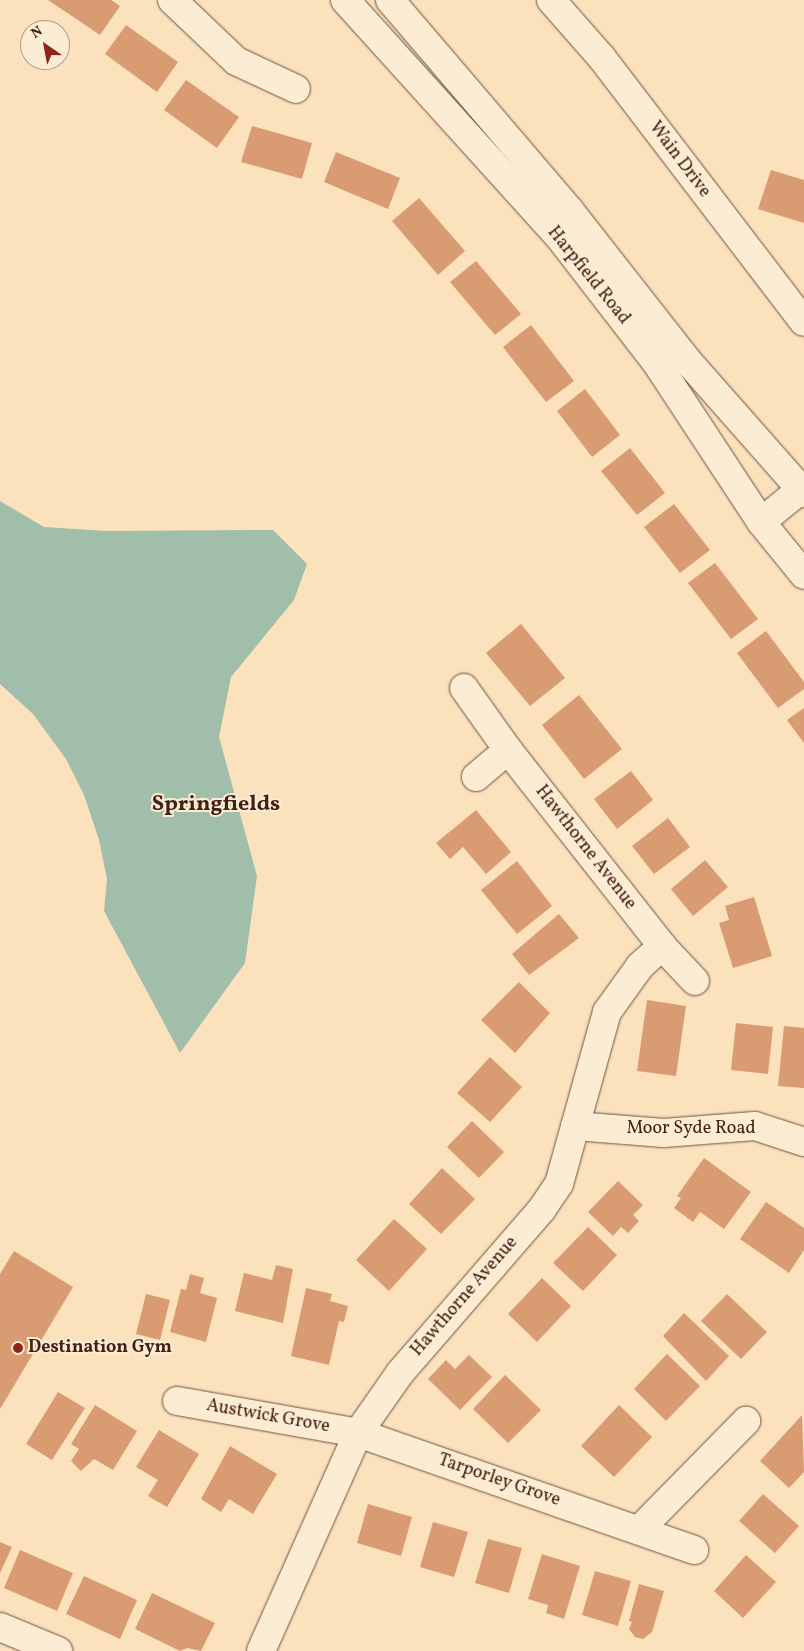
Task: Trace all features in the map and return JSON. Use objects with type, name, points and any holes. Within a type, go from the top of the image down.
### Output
[{"type":"street","points":[[172,0],[236,62],[296,89]]},
{"type":"street","name":"Harpfield Road","points":[[345,0],[560,238],[656,362],[760,522],[804,575]]},
{"type":"street","name":"Harpfield Road","points":[[390,0],[570,211],[686,359],[803,490]]},
{"type":"street","name":"Wain Drive","points":[[551,0],[602,58],[804,322]]},
{"type":"street","points":[[760,522],[803,490]]},
{"type":"street","name":"Hawthorne Avenue","points":[[464,688],[508,750],[662,946],[695,981]]},
{"type":"street","points":[[476,778],[508,750]]},
{"type":"street","name":"Hawthorne Avenue","points":[[260,1651],[358,1433],[400,1373],[546,1203],[559,1184],[606,1012],[640,966],[662,946]]},
{"type":"street","name":"Moor Syde Road","points":[[576,1126],[664,1133],[755,1126],[804,1142]]},
{"type":"street","name":"Austwick Grove","points":[[177,1401],[358,1433]]},
{"type":"street","points":[[639,1530],[746,1421]]},
{"type":"street","name":"Tarporley Grove","points":[[358,1433],[694,1550]]},
{"type":"street","points":[[0,1627],[58,1651]]},
{"type":"shaded area","points":[[0,501],[44,527],[106,531],[273,530],[307,564],[294,600],[231,677],[219,737],[257,876],[245,963],[180,1053],[104,911],[107,879],[99,840],[84,795],[66,759],[33,714],[0,684]]},
{"type":"building","points":[[48,0],[111,0],[120,6],[100,35]]},
{"type":"building","points":[[126,25],[178,62],[157,92],[105,54]]},
{"type":"building","points":[[186,80],[239,117],[217,148],[164,110]]},
{"type":"building","points":[[252,126],[312,143],[302,179],[241,162]]},
{"type":"building","points":[[336,152],[400,178],[388,209],[324,182]]},
{"type":"building","points":[[771,170],[804,180],[804,223],[758,209]]},
{"type":"building","points":[[419,198],[465,251],[438,275],[392,221]]},
{"type":"building","points":[[476,261],[521,314],[495,335],[450,282]]},
{"type":"building","points":[[531,325],[574,381],[546,402],[503,347]]},
{"type":"building","points":[[585,389],[620,435],[592,457],[557,411]]},
{"type":"building","points":[[630,448],[665,493],[637,515],[601,471]]},
{"type":"building","points":[[674,504],[710,550],[680,573],[644,527]]},
{"type":"building","points":[[715,563],[758,619],[731,639],[688,583]]},
{"type":"building","points":[[521,624],[565,678],[530,706],[486,653]]},
{"type":"building","points":[[766,631],[804,682],[804,689],[778,708],[737,653]]},
{"type":"building","points":[[579,695],[622,749],[584,779],[542,725]]},
{"type":"building","points":[[804,708],[804,743],[787,720]]},
{"type":"building","points":[[631,771],[653,800],[617,829],[594,799]]},
{"type":"building","points":[[476,810],[511,852],[486,874],[463,847],[450,859],[436,843]]},
{"type":"building","points":[[668,818],[690,847],[654,874],[632,846]]},
{"type":"building","points":[[705,860],[728,887],[693,916],[671,889]]},
{"type":"building","points":[[517,861],[552,906],[517,934],[481,890]]},
{"type":"building","points":[[754,897],[772,956],[733,968],[719,923],[729,920],[725,906]]},
{"type":"building","points":[[559,914],[579,938],[529,975],[512,954]]},
{"type":"building","points":[[519,982],[550,1013],[515,1053],[481,1020]]},
{"type":"building","points":[[647,1000],[686,1006],[676,1076],[637,1071]]},
{"type":"building","points":[[736,1023],[773,1027],[768,1074],[731,1070]]},
{"type":"building","points":[[784,1026],[804,1028],[804,1088],[778,1086]]},
{"type":"building","points":[[490,1057],[522,1087],[490,1122],[457,1093]]},
{"type":"building","points":[[472,1121],[504,1152],[479,1178],[447,1147]]},
{"type":"building","points":[[704,1158],[751,1192],[724,1229],[700,1212],[693,1222],[674,1208],[681,1198],[677,1196]]},
{"type":"building","points":[[442,1168],[475,1199],[441,1234],[409,1204]]},
{"type":"building","points":[[618,1181],[643,1205],[633,1215],[639,1221],[628,1233],[621,1227],[613,1236],[588,1212]]},
{"type":"building","points":[[766,1202],[804,1228],[804,1250],[789,1273],[740,1239]]},
{"type":"building","points":[[394,1219],[427,1249],[389,1291],[356,1260]]},
{"type":"building","points":[[588,1227],[617,1255],[583,1291],[553,1263]]},
{"type":"building","name":"Destination Gym","points":[[14,1251],[73,1287],[0,1409],[0,1274]]},
{"type":"building","points":[[276,1265],[293,1269],[283,1323],[235,1311],[244,1273],[272,1280]]},
{"type":"building","points":[[190,1274],[204,1278],[200,1293],[217,1298],[206,1342],[170,1332],[181,1289],[186,1290]]},
{"type":"building","points":[[542,1278],[571,1306],[537,1342],[508,1314]]},
{"type":"building","points":[[306,1288],[332,1294],[330,1301],[348,1306],[344,1322],[339,1321],[329,1365],[291,1356]]},
{"type":"building","points":[[146,1294],[170,1300],[160,1340],[136,1334]]},
{"type":"building","points":[[727,1294],[767,1332],[741,1359],[701,1321]]},
{"type":"building","points":[[684,1313],[729,1356],[706,1381],[663,1336]]},
{"type":"building","points":[[667,1354],[700,1386],[666,1421],[634,1389]]},
{"type":"building","points":[[469,1355],[492,1377],[460,1410],[428,1379],[446,1360],[455,1369]]},
{"type":"building","points":[[505,1375],[541,1410],[508,1443],[473,1409]]},
{"type":"building","points":[[58,1392],[85,1408],[52,1460],[26,1444]]},
{"type":"building","points":[[95,1405],[137,1431],[113,1470],[94,1459],[81,1471],[71,1461],[79,1449],[71,1444]]},
{"type":"building","points":[[619,1405],[652,1437],[614,1477],[581,1446]]},
{"type":"building","points":[[802,1415],[804,1472],[789,1488],[760,1461]]},
{"type":"building","points":[[159,1430],[199,1454],[167,1507],[148,1496],[158,1480],[136,1467]]},
{"type":"building","points":[[230,1446],[277,1474],[253,1514],[229,1499],[221,1512],[201,1499]]},
{"type":"building","points":[[763,1494],[799,1526],[775,1553],[739,1521]]},
{"type":"building","points":[[368,1504],[412,1517],[401,1556],[357,1543]]},
{"type":"building","points":[[433,1522],[468,1532],[454,1577],[420,1567]]},
{"type":"building","points":[[488,1539],[522,1548],[509,1593],[475,1583]]},
{"type":"building","points":[[0,1542],[12,1547],[0,1573]]},
{"type":"building","points":[[20,1550],[73,1573],[57,1611],[4,1588]]},
{"type":"building","points":[[542,1554],[580,1566],[564,1619],[546,1613],[548,1605],[528,1599]]},
{"type":"building","points":[[746,1555],[776,1582],[743,1618],[714,1591]]},
{"type":"building","points":[[595,1571],[631,1581],[618,1626],[582,1615]]},
{"type":"building","points":[[84,1576],[137,1600],[120,1639],[66,1614]]},
{"type":"building","points":[[639,1584],[664,1591],[652,1632],[643,1639],[635,1637],[629,1629],[632,1622],[629,1621]]},
{"type":"building","points":[[152,1593],[215,1623],[201,1651],[187,1648],[180,1651],[135,1629]]},
{"type":"place","name":"Destination Gym","points":[[18,1348]]},
{"type":"district","name":"Springfields","points":[[216,805]]}]
